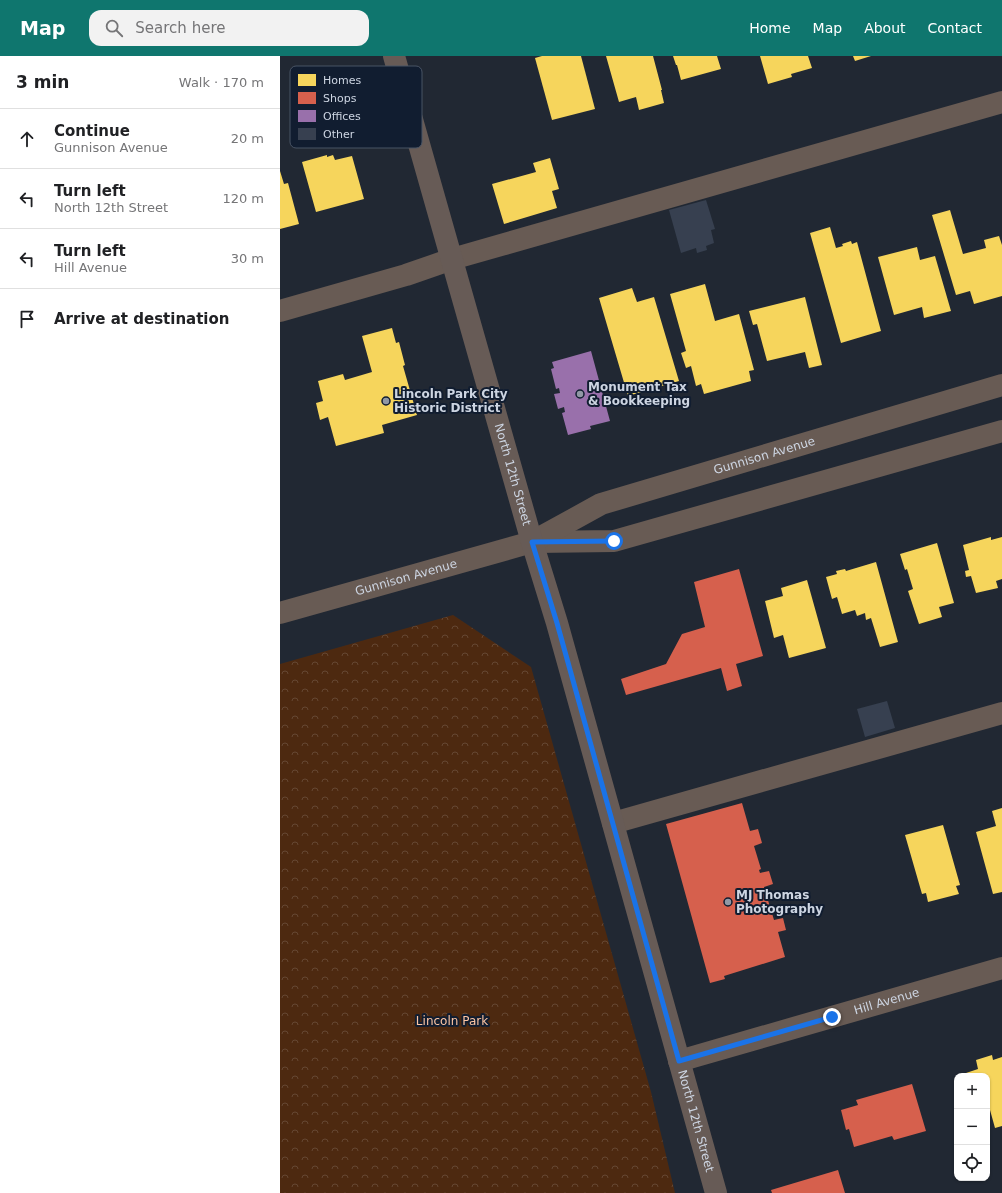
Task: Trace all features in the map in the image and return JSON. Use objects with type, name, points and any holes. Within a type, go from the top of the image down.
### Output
[{"type":"main road","name":"North 12th Street","points":[[394,56],[397,66]]},
{"type":"main road","name":"North 12th Street","points":[[420,148],[532,542],[557,623],[716,1193]]},
{"type":"street","points":[[280,311],[406,275],[452,259],[1002,102]]},
{"type":"street","name":"Gunnison Avenue","points":[[280,613],[532,542],[601,504],[1002,385]]},
{"type":"street","name":"Gunnison Avenue","points":[[532,542],[614,541],[1002,431]]},
{"type":"street","points":[[613,823],[1002,713]]},
{"type":"street","name":"Hill Avenue","points":[[679,1061],[1002,968]]},
{"type":"green space","name":"Lincoln Park","points":[[453,615],[531,667],[651,1092],[675,1193],[280,1193],[280,664]]},
{"type":"building: Homes","points":[[542,56],[581,56],[595,109],[552,120],[535,58]]},
{"type":"building: Homes","points":[[606,56],[653,56],[664,103],[639,110],[636,97],[619,102]]},
{"type":"building: Homes","points":[[673,56],[717,56],[721,69],[681,80]]},
{"type":"building: Homes","points":[[760,56],[808,56],[812,68],[791,74],[792,77],[768,84]]},
{"type":"building: Homes","points":[[853,56],[871,56],[855,61]]},
{"type":"building: Homes","points":[[327,155],[327,157],[333,155],[335,160],[352,156],[364,199],[316,212],[302,162]]},
{"type":"building: Homes","points":[[550,158],[559,189],[552,191],[557,208],[504,224],[492,184],[536,172],[533,163]]},
{"type":"building: Homes","points":[[280,171],[284,184],[288,183],[299,224],[280,229]]},
{"type":"building: Homes","points":[[950,210],[963,254],[986,248],[984,240],[999,236],[1002,245],[1002,296],[974,304],[970,291],[956,295],[932,215]]},
{"type":"building: Homes","points":[[830,227],[836,248],[851,241],[852,244],[857,242],[881,331],[841,343],[810,233]]},
{"type":"building: Homes","points":[[917,247],[920,260],[935,256],[951,311],[924,318],[922,307],[894,315],[878,257]]},
{"type":"building: Homes","points":[[705,284],[715,321],[739,314],[754,370],[749,371],[751,381],[704,394],[701,384],[696,386],[691,366],[686,368],[681,353],[686,351],[670,294]]},
{"type":"building: Homes","points":[[632,288],[637,302],[654,297],[679,381],[628,396],[599,298]]},
{"type":"building: Homes","points":[[805,297],[822,365],[809,368],[805,352],[767,361],[757,324],[753,325],[749,311]]},
{"type":"building: Homes","points":[[392,328],[396,343],[399,342],[405,365],[403,366],[417,415],[382,425],[384,433],[336,446],[328,417],[320,420],[316,403],[323,401],[318,381],[343,374],[345,380],[372,372],[362,336]]},
{"type":"building: Homes","points":[[991,537],[991,540],[1002,537],[1002,579],[996,581],[998,588],[976,593],[971,576],[966,577],[965,571],[969,570],[963,545]]},
{"type":"building: Homes","points":[[937,543],[954,603],[939,607],[942,617],[919,624],[908,591],[913,589],[907,569],[905,570],[900,554]]},
{"type":"building: Homes","points":[[876,562],[898,642],[880,647],[871,618],[866,620],[865,613],[857,616],[855,610],[842,614],[837,597],[832,599],[826,577],[837,574],[836,571],[845,569],[846,571]]},
{"type":"building: Homes","points":[[807,580],[826,648],[789,658],[783,635],[774,638],[765,601],[783,596],[781,588]]},
{"type":"building: Homes","points":[[1002,808],[1002,892],[993,894],[976,832],[996,826],[992,811]]},
{"type":"building: Homes","points":[[943,825],[960,885],[956,886],[959,894],[928,902],[926,893],[922,894],[905,835]]},
{"type":"building: Homes","points":[[992,1055],[993,1060],[1002,1057],[1002,1126],[995,1128],[990,1110],[990,1073],[966,1073],[978,1069],[976,1060]]},
{"type":"building: Shops","points":[[739,569],[763,656],[736,664],[742,686],[727,691],[721,668],[626,695],[621,679],[666,664],[682,634],[705,627],[694,582]]},
{"type":"building: Shops","name":"MJ Thomas Photography","points":[[742,803],[750,831],[758,829],[762,843],[754,846],[761,869],[759,870],[760,873],[769,871],[773,884],[764,887],[774,920],[783,918],[786,930],[778,932],[785,957],[724,976],[725,979],[710,983],[666,824]]},
{"type":"building: Shops","points":[[912,1084],[926,1131],[894,1140],[892,1136],[854,1147],[849,1129],[846,1130],[841,1110],[858,1105],[856,1100]]},
{"type":"building: Shops","points":[[838,1170],[845,1193],[772,1193],[771,1190]]},
{"type":"building: Offices","name":"Monument Tax & Bookkeeping","points":[[591,351],[610,421],[590,426],[591,429],[568,435],[562,413],[565,412],[564,407],[558,409],[554,394],[560,393],[559,388],[556,389],[551,369],[554,368],[552,362]]},
{"type":"building: Other","points":[[706,200],[715,229],[711,230],[714,243],[706,246],[707,250],[697,253],[696,248],[681,253],[669,210]]},
{"type":"building: Other","points":[[887,701],[895,728],[865,737],[857,709]]},
{"type":"place","name":"Monument Tax & Bookkeeping","points":[[580,394]]},
{"type":"place","name":"Lincoln Park City Historic District","points":[[386,401]]},
{"type":"place","name":"MJ Thomas Photography","points":[[728,902]]},
{"type":"route","points":[[614,541],[532,542],[557,623],[679,1061],[832,1017]]}]
